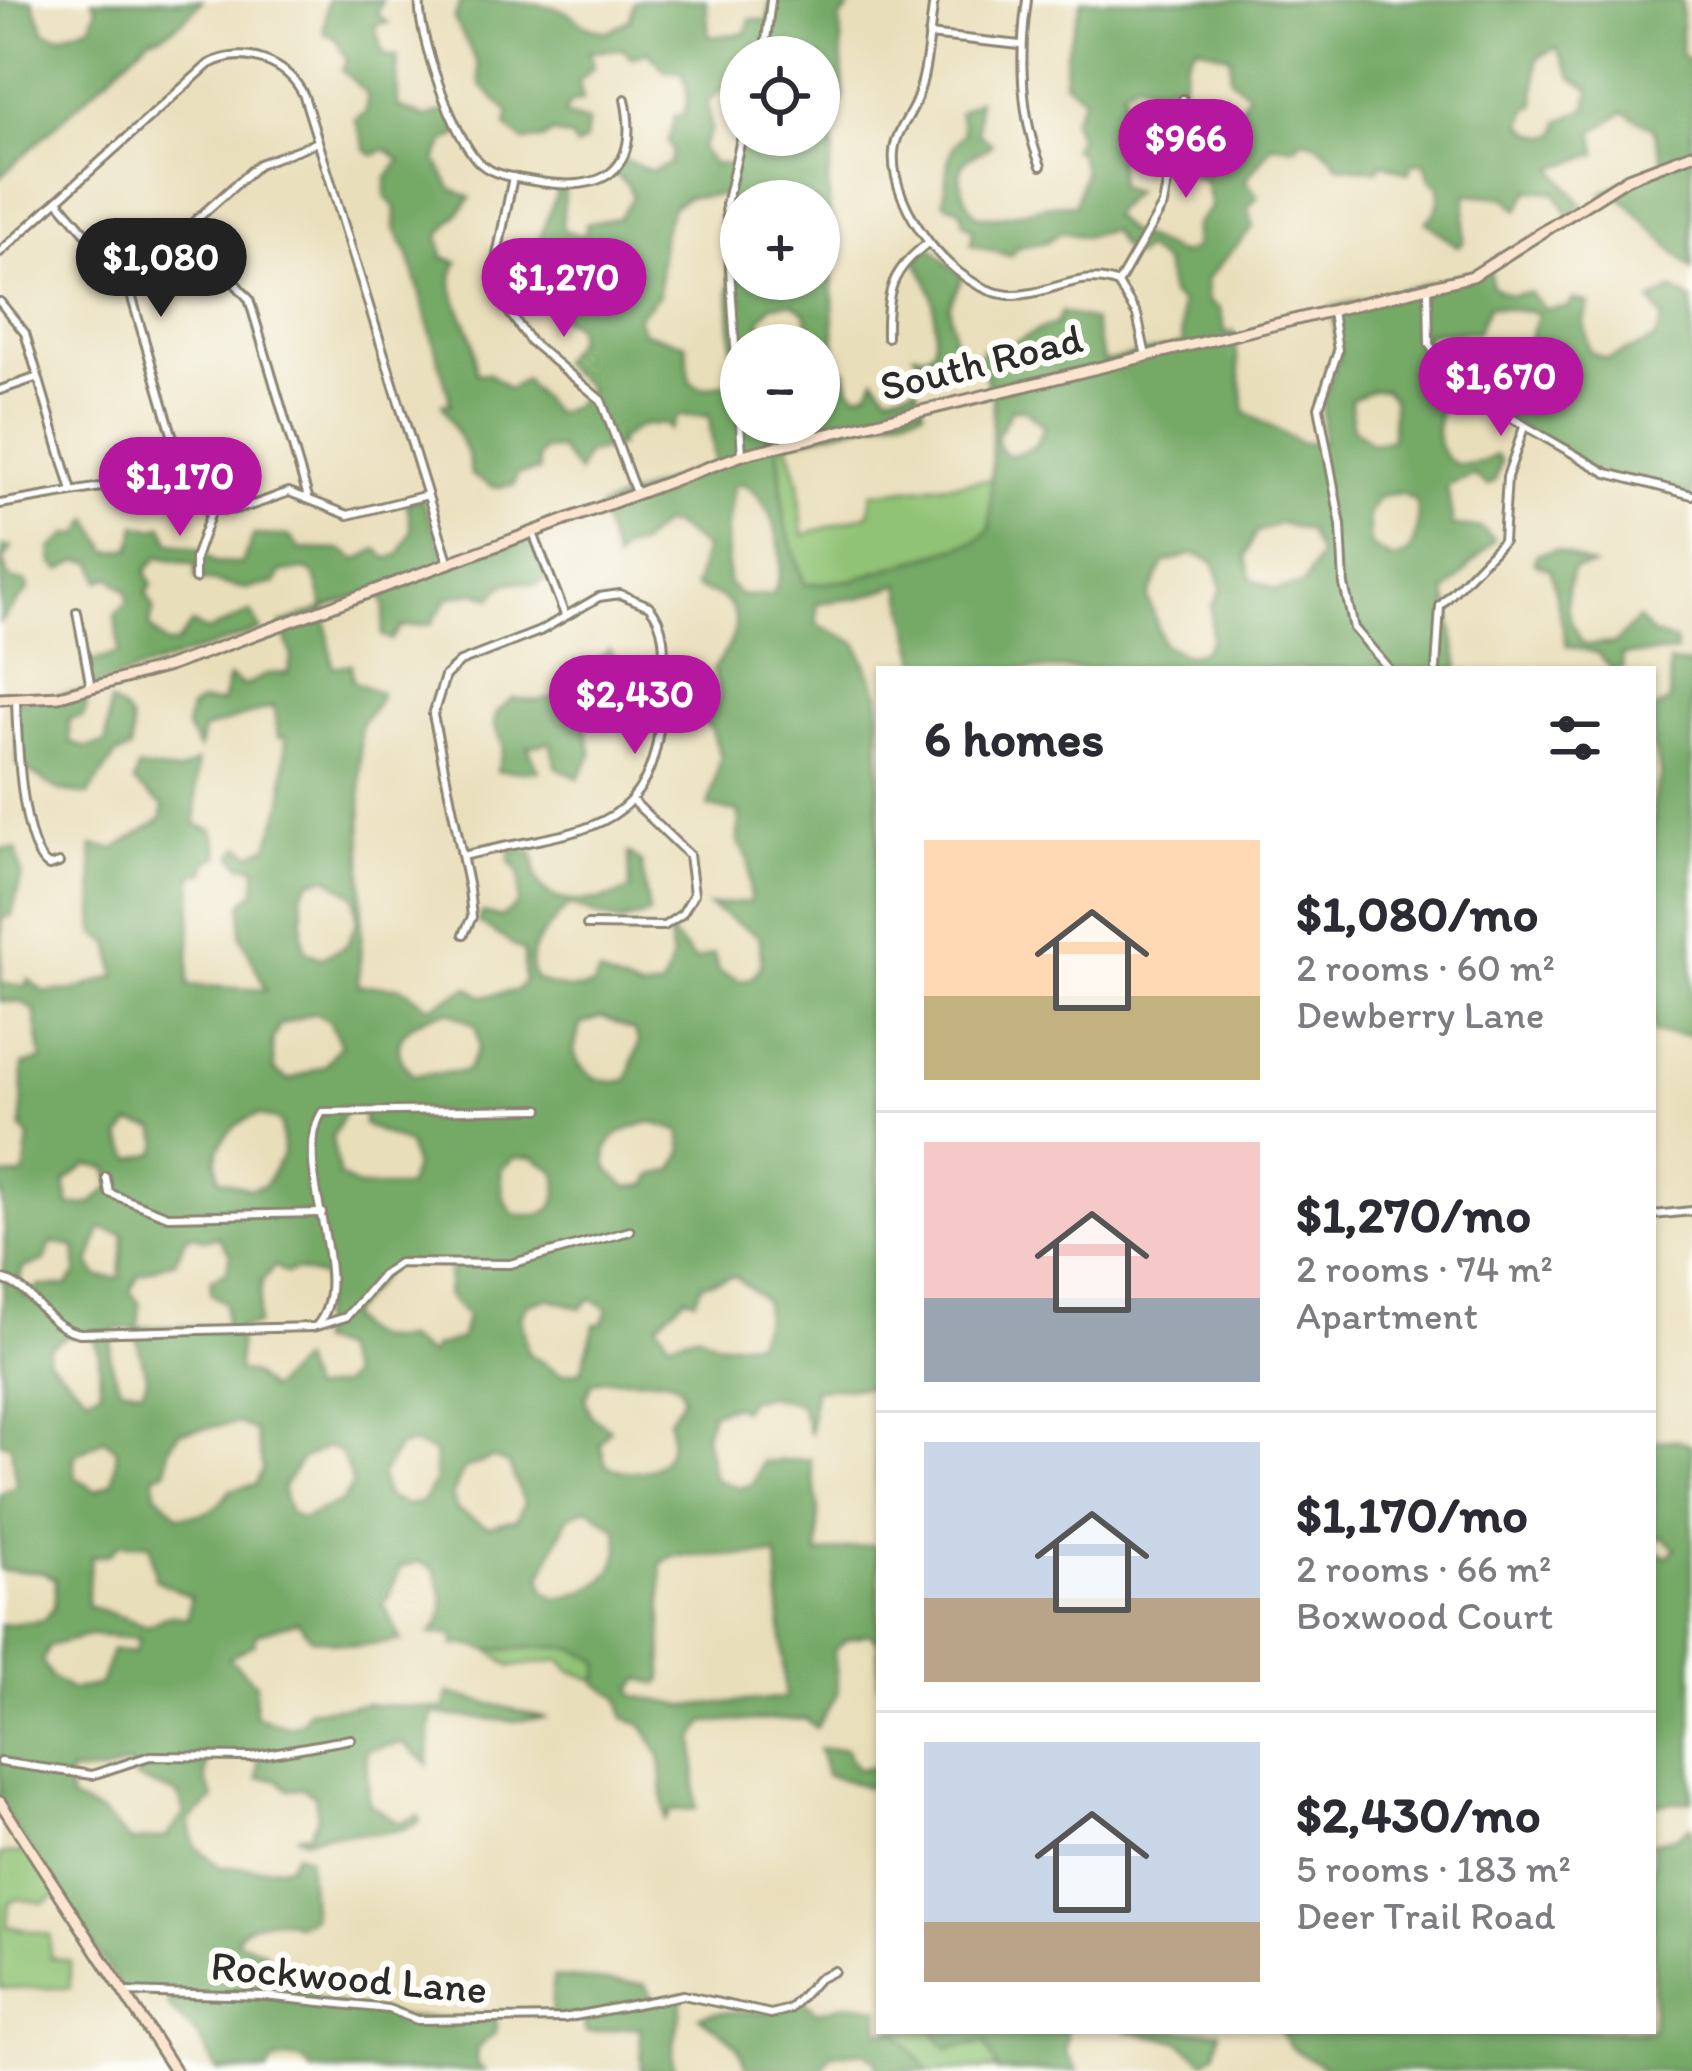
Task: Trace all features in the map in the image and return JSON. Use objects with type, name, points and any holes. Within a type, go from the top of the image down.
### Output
[{"type":"street","points":[[420,0],[419,22],[432,70],[482,165],[513,177],[579,188],[603,177],[628,142],[626,99]]},
{"type":"street","points":[[767,36],[771,0]]},
{"type":"street","points":[[934,0],[916,101],[894,152],[901,185],[928,243],[963,278],[1007,295],[1041,292],[1082,278],[1118,284],[1137,315],[1146,356]]},
{"type":"street","points":[[1027,0],[1019,45],[1027,77],[1026,128],[1041,166]]},
{"type":"street","points":[[928,35],[1019,45]]},
{"type":"street","points":[[0,252],[219,59],[248,57],[290,72],[304,96],[424,496],[449,564]]},
{"type":"street","points":[[1118,284],[1163,205],[1183,99]]},
{"type":"street","points":[[127,281],[266,159],[318,142]]},
{"type":"street","name":"South Road","points":[[0,700],[91,688],[169,666],[742,455],[1484,272],[1628,178],[1692,154]]},
{"type":"street","points":[[737,156],[726,205],[742,455]]},
{"type":"street","points":[[513,177],[496,260],[504,305],[530,341],[601,400],[636,493]]},
{"type":"street","points":[[58,201],[127,281],[186,482]]},
{"type":"street","points":[[187,229],[249,299],[308,497]]},
{"type":"street","points":[[887,337],[891,281],[904,261],[928,243]]},
{"type":"street","points":[[1428,284],[1425,328],[1444,374],[1523,427],[1606,473],[1692,495]]},
{"type":"street","points":[[0,302],[25,333],[72,491]]},
{"type":"street","points":[[1332,307],[1338,351],[1319,407],[1328,476],[1341,525],[1344,585],[1354,628],[1386,666]]},
{"type":"street","points":[[0,391],[38,377]]},
{"type":"street","points":[[1436,666],[1440,606],[1502,541],[1507,477],[1523,427]]},
{"type":"street","points":[[0,504],[166,476],[186,482],[213,508],[239,508],[290,492],[348,515],[424,496]]},
{"type":"street","points":[[195,579],[195,558],[213,508]]},
{"type":"street","points":[[532,533],[565,615]]},
{"type":"street","points":[[463,856],[599,826],[634,802],[658,752],[664,648],[658,618],[638,599],[620,594],[565,615],[541,631],[460,662],[439,685],[433,715],[472,917],[464,934]]},
{"type":"street","points":[[77,612],[91,688]]},
{"type":"street","points":[[16,700],[20,788],[37,856],[49,866],[59,862]]},
{"type":"street","points":[[587,925],[664,926],[682,914],[694,894],[689,855],[634,802]]},
{"type":"street","points":[[315,1326],[328,1302],[328,1229],[313,1186],[317,1122],[325,1109],[540,1109]]},
{"type":"street","points":[[106,1177],[110,1193],[150,1213],[322,1213]]},
{"type":"street","points":[[1656,1215],[1692,1211]]},
{"type":"street","points":[[0,1279],[21,1285],[51,1319],[80,1333],[315,1326],[346,1317],[382,1274],[399,1263],[510,1264],[630,1232]]},
{"type":"street","points":[[0,1762],[92,1774],[150,1756],[250,1757],[351,1739]]},
{"type":"street","points":[[0,1802],[176,2071]]},
{"type":"street","name":"Rockwood Lane","points":[[124,1992],[264,1996],[388,2009],[417,2020],[564,2018],[683,1995],[771,2014],[790,2009],[818,1979],[835,1971]]},
{"type":"green space","points":[[0,0],[32,0],[45,32],[60,36],[91,25],[97,7],[92,0],[202,0],[172,29],[151,37],[0,177]]},
{"type":"green space","points":[[327,0],[382,0],[377,14],[388,23],[374,25],[384,55],[397,57],[398,107],[426,117],[449,109],[461,133],[445,142],[436,160],[451,188],[471,198],[439,236],[443,257],[458,262],[452,283],[472,336],[477,374],[488,373],[509,389],[524,379],[553,413],[571,408],[590,389],[559,362],[576,339],[576,327],[550,312],[541,290],[546,276],[539,241],[558,186],[565,187],[562,228],[576,236],[586,234],[586,224],[618,218],[633,197],[627,184],[610,171],[620,158],[651,171],[670,164],[673,152],[668,142],[675,116],[686,109],[686,82],[682,72],[665,71],[648,51],[631,58],[623,49],[590,51],[594,66],[579,82],[583,100],[570,103],[564,115],[588,122],[586,140],[576,147],[571,138],[552,133],[543,140],[523,141],[506,126],[509,113],[481,85],[478,64],[454,19],[461,0],[548,6],[609,32],[630,19],[634,2],[706,0],[709,37],[746,33],[750,19],[768,21],[770,0],[847,0],[848,10],[840,19],[844,96],[840,106],[840,36],[720,36],[720,92],[708,102],[711,131],[701,149],[713,164],[732,165],[735,156],[833,156],[828,180],[720,180],[720,195],[687,197],[672,207],[662,238],[659,295],[638,316],[643,332],[686,344],[690,382],[703,388],[720,384],[720,444],[782,444],[778,445],[785,524],[805,585],[852,580],[977,541],[990,529],[993,400],[979,357],[984,347],[1012,344],[1056,324],[1061,312],[1093,321],[1104,362],[1183,344],[1180,303],[1170,295],[1164,264],[1144,248],[1135,256],[1122,248],[1111,230],[1085,237],[1061,232],[1046,242],[1018,247],[1010,256],[971,245],[973,230],[963,222],[961,210],[943,202],[949,157],[964,133],[959,112],[978,100],[978,133],[992,143],[967,159],[961,172],[965,195],[976,215],[1002,216],[1050,205],[1075,205],[1084,173],[1079,153],[1072,149],[1078,136],[1072,120],[1084,97],[1064,82],[1066,53],[1082,0],[1682,0],[1681,53],[1692,66],[1692,269],[1620,196],[1603,193],[1663,161],[1653,128],[1624,112],[1594,132],[1597,154],[1554,168],[1582,205],[1568,215],[1555,192],[1529,190],[1518,210],[1505,197],[1466,194],[1464,242],[1458,247],[1426,222],[1439,202],[1439,185],[1430,180],[1425,163],[1412,163],[1408,173],[1381,163],[1378,170],[1338,166],[1323,148],[1307,140],[1301,139],[1296,147],[1272,145],[1245,181],[1258,196],[1249,207],[1253,227],[1206,280],[1208,302],[1220,309],[1226,333],[1234,332],[1245,412],[1300,443],[1323,442],[1323,400],[1340,354],[1331,307],[1490,268],[1492,286],[1510,295],[1529,292],[1545,309],[1569,307],[1573,299],[1589,304],[1584,321],[1589,351],[1607,359],[1655,340],[1663,319],[1651,301],[1673,289],[1692,301],[1692,498],[1592,470],[1481,404],[1509,394],[1538,313],[1489,306],[1477,332],[1424,333],[1443,378],[1464,398],[1443,402],[1437,433],[1445,456],[1465,465],[1496,455],[1501,461],[1495,481],[1488,486],[1474,475],[1447,486],[1453,526],[1481,528],[1494,540],[1446,592],[1458,666],[919,666],[900,584],[860,598],[817,603],[817,624],[857,643],[876,688],[876,1433],[874,1387],[814,1389],[810,1435],[800,1404],[769,1396],[749,1399],[742,1410],[733,1406],[712,1412],[705,1435],[714,1479],[740,1488],[753,1484],[762,1462],[810,1459],[818,1506],[818,1554],[876,1548],[876,1640],[869,1634],[847,1639],[834,1650],[838,1693],[816,1728],[805,1719],[705,1722],[695,1739],[696,1809],[672,1810],[665,1819],[660,1755],[641,1723],[624,1718],[619,1697],[597,1684],[600,1663],[575,1650],[490,1650],[454,1646],[454,1635],[430,1634],[441,1620],[442,1596],[435,1570],[419,1562],[401,1567],[384,1605],[401,1641],[356,1646],[311,1638],[298,1621],[256,1634],[254,1644],[229,1658],[256,1683],[255,1716],[289,1726],[301,1722],[308,1710],[365,1704],[445,1709],[448,1693],[547,1718],[511,1721],[432,1714],[428,1764],[403,1743],[366,1750],[369,1803],[399,1823],[419,1816],[420,1822],[405,1828],[305,1840],[298,1836],[310,1833],[318,1817],[315,1796],[302,1788],[289,1790],[276,1779],[258,1778],[259,1757],[206,1757],[206,1781],[214,1799],[189,1821],[195,1846],[220,1867],[280,1867],[289,1865],[296,1853],[308,1857],[313,1917],[296,1925],[263,1921],[246,1928],[236,1940],[262,1950],[280,1968],[315,1971],[315,2000],[402,2017],[497,2020],[495,2033],[477,2048],[476,2063],[484,2071],[312,2071],[305,2063],[290,2059],[273,2062],[268,2071],[217,2071],[199,2037],[169,2007],[169,1993],[124,1992],[0,1804],[0,1625],[44,1620],[54,1608],[56,1579],[42,1572],[0,1570],[0,1494],[16,1485],[11,1445],[0,1441],[5,1230],[0,1176],[24,1176],[29,1137],[22,1129],[23,1065],[42,1060],[34,1010],[23,1003],[0,1001],[0,849],[16,849],[22,874],[12,915],[2,918],[1,983],[25,986],[28,979],[44,992],[75,990],[116,976],[111,944],[95,934],[92,846],[115,849],[161,819],[164,807],[134,783],[138,768],[179,772],[197,762],[196,825],[213,830],[220,856],[208,861],[205,873],[193,874],[188,985],[266,990],[241,936],[242,904],[255,891],[256,867],[241,865],[233,855],[241,846],[251,854],[268,846],[283,802],[286,737],[278,737],[274,706],[203,730],[199,749],[186,727],[190,709],[201,702],[222,703],[229,677],[245,686],[267,674],[288,673],[292,655],[281,624],[324,608],[333,667],[351,664],[353,681],[380,693],[360,733],[358,985],[401,987],[430,1007],[468,987],[482,996],[515,991],[524,982],[524,952],[478,922],[482,913],[501,917],[518,905],[520,874],[510,861],[511,849],[533,852],[538,882],[555,897],[568,900],[596,900],[630,889],[629,853],[641,862],[649,914],[619,923],[568,905],[535,946],[534,978],[562,988],[586,988],[593,986],[599,974],[640,991],[661,988],[672,961],[669,932],[695,960],[714,954],[719,972],[742,981],[754,977],[761,965],[760,937],[709,906],[750,902],[749,861],[738,842],[739,812],[708,807],[721,757],[711,728],[699,721],[709,717],[720,697],[713,669],[730,644],[735,615],[723,599],[695,587],[705,548],[673,525],[662,524],[638,546],[622,549],[615,561],[599,508],[714,463],[709,416],[677,416],[670,430],[663,423],[640,426],[618,440],[619,446],[586,454],[578,473],[560,449],[544,450],[538,457],[539,471],[517,474],[514,485],[494,487],[471,475],[468,455],[442,404],[451,404],[409,255],[395,229],[396,208],[385,196],[387,178],[400,160],[386,149],[374,155],[366,151],[355,119],[366,112],[367,94],[342,70],[347,59],[334,37],[324,33]],"holes":[[[1197,45],[1231,57],[1230,78],[1248,93],[1231,126],[1210,131],[1222,144],[1208,172],[1189,174],[1205,181],[1211,207],[1195,225],[1194,249],[1180,254],[1127,231],[1111,215],[1134,191],[1118,186],[1118,157],[1138,160],[1143,153],[1131,141],[1135,120],[1124,113],[1123,90],[1136,81],[1159,90],[1169,83],[1182,86],[1186,60]],[[1557,48],[1573,79],[1590,90],[1587,108],[1560,122],[1558,133],[1544,135],[1523,123],[1527,109],[1535,106],[1537,58]],[[1385,390],[1393,398],[1392,439],[1371,444],[1352,426],[1351,399]],[[1012,409],[1024,409],[1044,427],[1034,447],[1010,456],[1000,450],[997,435]],[[744,484],[772,519],[780,551],[778,582],[772,595],[741,596],[728,583],[726,532],[734,485]],[[1402,493],[1415,501],[1417,529],[1407,555],[1392,559],[1370,545],[1368,514],[1379,496]],[[1280,523],[1308,531],[1319,556],[1303,585],[1276,590],[1251,578],[1246,557],[1255,534]],[[1194,554],[1214,562],[1222,588],[1212,606],[1211,640],[1203,651],[1185,655],[1163,644],[1148,597],[1164,563]],[[327,877],[355,896],[357,921],[347,945],[321,958],[306,951],[303,936],[301,894],[310,881]],[[448,1011],[476,1026],[479,1047],[467,1071],[413,1075],[403,1062],[400,1041],[423,1019]],[[314,1013],[329,1021],[341,1044],[325,1066],[289,1080],[274,1070],[272,1041],[280,1025]],[[602,1017],[635,1031],[639,1043],[627,1080],[594,1077],[574,1051],[580,1025]],[[346,1109],[364,1111],[364,1125],[408,1144],[414,1166],[407,1187],[359,1187],[340,1177],[332,1139]],[[259,1115],[281,1122],[283,1155],[264,1186],[249,1189],[219,1179],[220,1147],[238,1124]],[[650,1122],[680,1131],[683,1152],[674,1170],[653,1175],[647,1185],[627,1187],[608,1169],[606,1158],[611,1142]],[[130,1124],[155,1128],[160,1143],[156,1153],[132,1159],[121,1138]],[[533,1157],[556,1172],[555,1203],[544,1213],[513,1214],[503,1196],[501,1170],[513,1158]],[[87,1165],[108,1168],[111,1187],[91,1204],[70,1206],[65,1182]],[[101,1229],[124,1234],[120,1278],[98,1277],[89,1264]],[[187,1236],[204,1240],[218,1236],[230,1253],[227,1272],[211,1279],[211,1294],[225,1303],[225,1326],[138,1327],[140,1304],[130,1291],[139,1274],[175,1261]],[[51,1243],[75,1247],[77,1273],[66,1286],[39,1286],[25,1297],[18,1288],[23,1268],[45,1261]],[[392,1265],[450,1265],[447,1295],[466,1316],[461,1339],[434,1347],[429,1355],[406,1339],[366,1335],[347,1316]],[[275,1266],[286,1273],[295,1270],[324,1277],[317,1342],[339,1349],[349,1376],[342,1385],[309,1391],[300,1361],[269,1390],[252,1374],[238,1371],[239,1328],[257,1325],[262,1281]],[[735,1276],[764,1300],[765,1318],[756,1341],[719,1344],[698,1333],[670,1342],[657,1324],[686,1296],[695,1300],[702,1284]],[[548,1298],[581,1308],[591,1298],[608,1309],[603,1323],[595,1324],[581,1371],[562,1374],[528,1353],[521,1316],[528,1304]],[[134,1328],[147,1380],[142,1390],[120,1387],[110,1359],[113,1330]],[[90,1332],[99,1352],[100,1391],[87,1396],[47,1358],[49,1347],[68,1336]],[[605,1379],[667,1379],[680,1386],[683,1398],[669,1419],[671,1435],[664,1458],[657,1466],[634,1472],[606,1465],[600,1443],[610,1429],[590,1415],[585,1398],[592,1383]],[[238,1423],[255,1431],[263,1469],[256,1484],[230,1490],[209,1511],[179,1516],[156,1493],[154,1475],[166,1471],[169,1448],[179,1432]],[[104,1439],[117,1450],[113,1482],[96,1491],[75,1477],[74,1456]],[[411,1444],[434,1452],[435,1481],[423,1502],[406,1505],[386,1497],[381,1476],[398,1447]],[[328,1447],[341,1453],[353,1484],[342,1501],[301,1519],[289,1512],[282,1488],[302,1459]],[[493,1458],[509,1465],[524,1503],[517,1519],[488,1527],[457,1510],[452,1496],[464,1469]],[[588,1508],[616,1528],[618,1556],[596,1585],[556,1598],[545,1591],[541,1577],[568,1517]],[[119,1544],[150,1544],[155,1579],[190,1597],[188,1618],[169,1615],[147,1626],[87,1605],[91,1557],[110,1554]],[[777,1555],[785,1698],[685,1706],[635,1696],[632,1689],[641,1679],[658,1684],[663,1679],[661,1564],[672,1556]],[[90,1635],[139,1639],[134,1653],[112,1650],[100,1684],[72,1690],[52,1678],[42,1661],[49,1646]],[[129,1764],[137,1779],[179,1795],[184,1815],[167,1837],[130,1842],[103,1814],[70,1799],[69,1773],[104,1773]]]},
{"type":"green space","points":[[930,246],[962,278],[949,305],[956,351],[937,365],[922,367],[914,353],[926,355],[934,347],[934,311],[931,289],[914,259]]},
{"type":"green space","points":[[730,300],[833,300],[834,324],[808,324],[805,313],[793,303],[772,305],[761,324],[731,324]]},
{"type":"green space","points":[[846,369],[850,388],[857,394],[869,390],[875,378],[889,394],[917,386],[924,410],[840,430],[840,371]]},
{"type":"green space","points":[[778,444],[788,444],[799,481],[803,535],[869,514],[872,493],[993,479],[990,529],[977,541],[852,580],[804,585],[785,524]]},
{"type":"green space","points":[[421,498],[448,563],[530,533],[549,578],[534,585],[510,583],[492,598],[477,592],[449,597],[431,624],[401,627],[391,640],[382,636],[385,607],[380,589],[324,608],[315,575],[307,570],[281,572],[276,583],[246,589],[196,578],[195,564],[158,557],[146,571],[152,586],[146,592],[154,609],[149,626],[166,644],[176,644],[192,624],[208,631],[251,612],[261,630],[90,687],[85,664],[119,653],[115,614],[128,602],[127,592],[110,577],[100,581],[94,562],[78,561],[61,570],[53,564],[51,549],[69,534],[80,535],[90,519],[109,552],[132,548],[136,525],[154,529],[163,525],[170,542],[201,549],[214,562],[242,563],[254,535],[289,536],[300,549],[342,550],[357,560],[377,549],[388,559],[400,554],[411,530],[407,503]]},
{"type":"green space","points":[[2,546],[12,548],[3,560],[10,579],[27,583],[29,589],[0,622]]},
{"type":"green space","points":[[1555,550],[1593,566],[1574,569],[1568,590],[1570,618],[1584,645],[1615,643],[1638,619],[1653,635],[1675,641],[1676,652],[1622,655],[1623,666],[1609,666],[1598,653],[1567,646],[1550,569],[1534,563],[1536,555]]},
{"type":"green space","points":[[609,649],[627,677],[604,694],[585,725],[592,755],[578,778],[556,767],[550,742],[528,747],[539,771],[497,771],[504,747],[494,724],[497,712],[513,698],[536,701],[559,696],[566,670],[590,668]]},
{"type":"green space","points":[[1669,663],[1692,665],[1692,1036],[1656,1033],[1656,792],[1662,774],[1656,756],[1656,708],[1670,701]]},
{"type":"green space","points":[[82,692],[87,706],[83,716],[69,719],[70,742],[86,748],[106,743],[110,702],[124,711],[132,727],[130,750],[116,755],[88,795],[60,791],[18,765],[15,701]]},
{"type":"green space","points":[[1656,1441],[1692,1445],[1692,1801],[1656,1805],[1656,1553],[1668,1556],[1675,1549],[1665,1538],[1656,1539]]},
{"type":"green space","points":[[525,1643],[585,1650],[600,1664],[597,1681],[569,1670],[561,1660],[511,1667],[489,1650]]},
{"type":"green space","points":[[819,1749],[845,1749],[857,1769],[876,1767],[876,1789],[826,1775]]},
{"type":"green space","points":[[1692,1826],[1692,2071],[1330,2071],[1290,2047],[1282,2034],[1656,2034],[1656,1841]]},
{"type":"green space","points":[[31,1853],[59,1894],[44,1903],[18,1899],[9,1903],[7,1926],[50,1935],[50,1957],[70,1961],[70,1988],[0,1988],[0,1854]]},
{"type":"green space","points":[[553,1977],[645,1984],[653,2001],[681,1996],[675,2071],[642,2071],[640,2027],[586,2032],[583,2016],[551,2018]]},
{"type":"green space","points":[[801,1999],[817,2012],[849,2004],[876,2008],[876,2034],[898,2034],[928,2071],[878,2071],[875,2059],[863,2052],[831,2054],[822,2071],[746,2067],[733,2043],[699,2016],[789,2006]]},
{"type":"green space","points":[[898,2034],[935,2034],[949,2049],[985,2042],[1000,2069],[928,2071]]},
{"type":"green space","points":[[935,2034],[1067,2034],[1066,2053],[1078,2071],[998,2071],[985,2042],[948,2049]]},
{"type":"green space","points":[[1141,2034],[1219,2034],[1216,2052],[1205,2061],[1178,2041]]}]
